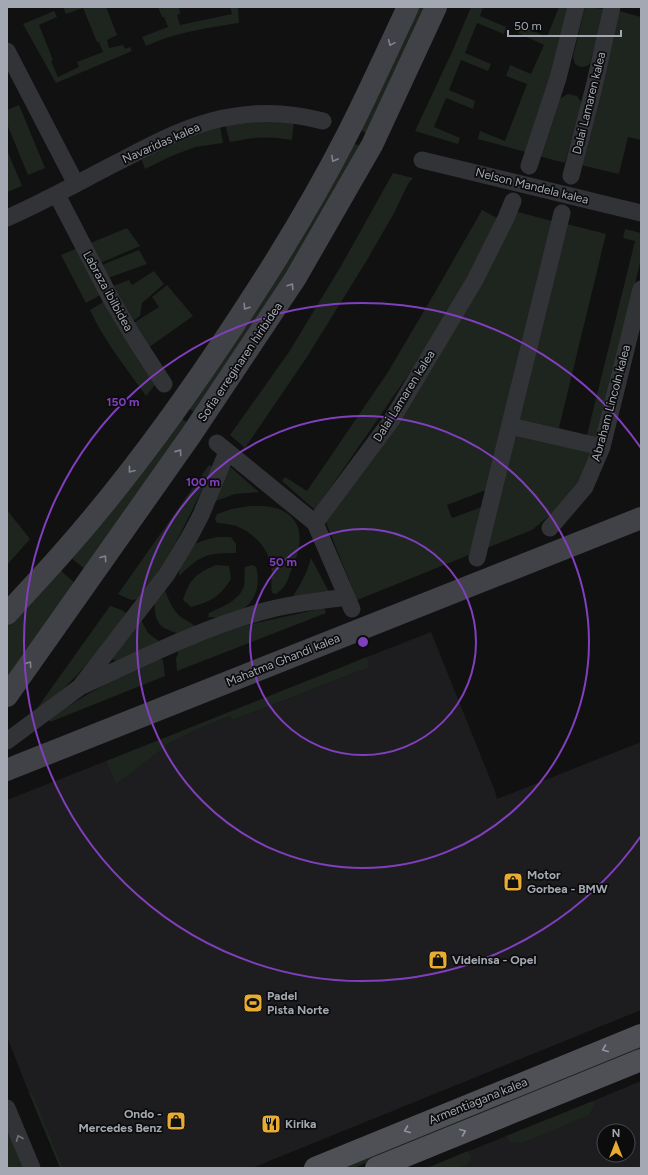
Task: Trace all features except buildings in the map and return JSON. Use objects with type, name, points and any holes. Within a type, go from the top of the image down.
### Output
[{"type":"main road","name":"Sofia erreginaren hiribidea","points":[[7,614],[60,556],[113,493],[166,424],[210,362],[276,261],[319,186],[348,134],[408,7]]},
{"type":"main road","name":"Sofia erreginaren hiribidea","points":[[7,696],[191,435],[295,279],[372,144],[436,7]]},
{"type":"main road","name":"Mahatma Ghandi kalea","points":[[9,768],[641,518]]},
{"type":"main road","name":"Armentiagana kalea","points":[[314,1168],[641,1035]]},
{"type":"main road","name":"Armentiagana kalea","points":[[376,1168],[641,1060]]},
{"type":"street","points":[[529,166],[558,78],[576,7]]},
{"type":"street","name":"Dalai Lamaren kalea","points":[[571,176],[594,87],[612,7]]},
{"type":"street","points":[[7,52],[76,184]]},
{"type":"street","name":"Navaridas kalea","points":[[7,218],[174,134],[215,120],[246,114],[275,113],[293,114],[322,121]]},
{"type":"street","name":"Nelson Mandela kalea","points":[[422,160],[641,213]]},
{"type":"street","name":"Labraza ibilbidea","points":[[57,194],[111,298],[133,336],[164,384]]},
{"type":"street","name":"Dalai Lamaren kalea","points":[[315,523],[391,421],[475,280],[506,218],[513,200]]},
{"type":"street","points":[[478,558],[562,213]]},
{"type":"street","name":"Abraham Lincoln kalea","points":[[550,528],[585,487],[602,448],[641,289]]},
{"type":"street","points":[[510,426],[602,448]]},
{"type":"street","points":[[7,741],[80,687],[140,659],[218,626],[269,609],[349,603],[315,523],[222,447],[201,515],[190,536],[167,574],[80,687]]},
{"type":"street","points":[[7,1108],[32,1168]]},
{"type":"shaded area","points":[[63,7],[106,7],[117,35],[107,40],[109,48],[123,45],[125,49],[130,47],[132,51],[56,83],[23,24],[54,11],[57,17],[39,25],[58,77],[79,67],[77,62],[103,52],[99,42],[97,42],[83,8],[66,14]]},
{"type":"shaded area","points":[[158,7],[179,7],[180,14],[177,15],[180,25],[232,14],[230,7],[238,7],[239,23],[180,34],[146,46],[142,37],[168,27]]},
{"type":"shaded area","points":[[416,7],[428,7],[368,134],[358,129]]},
{"type":"shaded area","points":[[471,7],[483,7],[480,16],[506,27],[504,34],[477,23],[465,53],[491,64],[488,71],[461,60],[449,90],[475,101],[473,109],[446,98],[434,127],[460,138],[458,144],[415,131],[452,52]]},
{"type":"shaded area","points":[[559,7],[569,7],[551,75],[526,152],[478,139],[480,131],[505,141],[527,84],[506,76],[510,65],[531,74],[544,45],[518,33],[521,26],[547,37]]},
{"type":"shaded area","points":[[585,7],[605,9],[590,64],[582,67],[575,64],[573,57]]},
{"type":"shaded area","points":[[619,11],[641,17],[641,140],[628,137],[619,174],[581,165]]},
{"type":"shaded area","points":[[568,94],[577,96],[582,103],[565,163],[539,156],[559,99]]},
{"type":"shaded area","points":[[19,105],[45,168],[28,175],[7,124],[7,110]]},
{"type":"shaded area","points":[[252,121],[294,121],[292,140],[261,138],[230,142],[225,125]]},
{"type":"shaded area","points":[[220,126],[223,143],[195,147],[169,157],[145,169],[140,155]]},
{"type":"shaded area","points":[[352,143],[361,146],[316,230],[196,413],[188,408]]},
{"type":"shaded area","points":[[7,150],[22,186],[7,192]]},
{"type":"shaded area","points":[[393,173],[413,178],[408,184],[394,213],[367,260],[307,357],[245,448],[230,435],[289,352],[341,266]]},
{"type":"shaded area","points":[[482,210],[497,218],[468,276],[422,355],[315,510],[282,481],[285,477],[307,491],[388,372]]},
{"type":"shaded area","points":[[514,211],[552,221],[486,490],[447,505],[452,518],[482,507],[469,555],[357,600],[325,520]]},
{"type":"shaded area","points":[[567,224],[606,234],[559,428],[587,435],[635,241],[623,238],[625,229],[641,233],[641,259],[596,443],[518,424]]},
{"type":"shaded area","points":[[127,228],[140,246],[98,264],[88,244]]},
{"type":"shaded area","points":[[78,248],[102,294],[86,303],[61,255]]},
{"type":"shaded area","points":[[139,250],[147,264],[108,278],[102,265]]},
{"type":"shaded area","points":[[154,271],[164,284],[142,303],[140,316],[133,321],[113,286],[129,280],[132,285]]},
{"type":"shaded area","points":[[167,285],[193,316],[148,348],[132,324],[159,307],[152,297]]},
{"type":"shaded area","points":[[105,301],[159,380],[146,396],[109,344],[90,310]]},
{"type":"shaded area","points":[[181,418],[189,424],[86,570],[70,557]]},
{"type":"shaded area","points":[[515,431],[595,450],[573,491],[549,516],[532,530],[484,549]]},
{"type":"shaded area","points":[[209,465],[213,467],[188,518],[161,568],[150,584],[139,599],[131,600],[118,594]]},
{"type":"shaded area","points":[[228,465],[259,492],[235,494],[213,502]]},
{"type":"shaded area","points":[[249,506],[267,506],[285,512],[292,517],[299,531],[300,539],[297,556],[286,583],[276,594],[272,593],[271,565],[262,545],[245,530],[232,525],[217,523],[215,519],[217,514],[232,509]]},
{"type":"shaded area","points":[[7,510],[30,539],[7,565]]},
{"type":"shaded area","points":[[217,537],[231,537],[236,544],[236,553],[211,555],[199,559],[179,576],[182,559],[189,548],[201,541]]},
{"type":"shaded area","points":[[311,558],[330,594],[290,601],[305,575]]},
{"type":"shaded area","points":[[216,565],[229,566],[231,579],[223,590],[214,598],[191,607],[183,600],[188,587],[198,574]]},
{"type":"shaded area","points":[[252,565],[256,567],[258,578],[257,589],[247,606],[230,615],[208,617],[209,613],[230,603],[238,596],[244,586],[245,567]]},
{"type":"shaded area","points":[[59,569],[76,584],[7,682],[7,627]]},
{"type":"shaded area","points":[[164,587],[173,608],[182,618],[196,627],[180,633],[163,628],[155,614],[155,597],[156,592]]},
{"type":"shaded area","points":[[110,606],[122,610],[126,613],[126,617],[64,689],[40,710],[38,707]]},
{"type":"shaded area","points":[[324,608],[326,613],[177,671],[176,659],[179,649],[234,628]]},
{"type":"shaded area","points":[[141,620],[148,633],[160,642],[117,661],[113,660],[113,656]]},
{"type":"shaded area","points":[[431,632],[497,799],[641,742],[641,1010],[252,1168],[63,1168],[32,1093],[29,1093],[7,1037],[7,800],[106,761],[116,783],[170,743],[196,730],[230,716],[233,720],[370,667],[367,657]]},
{"type":"shaded area","points":[[367,657],[370,667],[233,720],[230,716],[170,743],[116,784],[106,761]]},
{"type":"shaded area","points":[[157,658],[163,660],[165,676],[50,722],[49,718],[75,702],[115,679]]},
{"type":"shaded area","points":[[641,1043],[641,1051],[354,1168],[337,1168]]},
{"type":"shaded area","points":[[641,1081],[641,1168],[427,1168],[593,1101]]},
{"type":"shaded area","points":[[32,1092],[63,1168],[60,1168],[29,1093]]},
{"type":"shaded area","points":[[593,1101],[595,1103],[589,1115],[521,1143],[510,1142],[506,1136]]},
{"type":"shaded area","points":[[7,1128],[23,1168],[7,1168]]},
{"type":"shaded area","points":[[468,1151],[471,1157],[468,1164],[457,1168],[427,1168]]},
{"type":"place","name":"Motor Gorbea - BMW","points":[[513,882]]},
{"type":"place","name":"Videinsa - Opel","points":[[438,960]]},
{"type":"place","name":"Padel Pista Norte","points":[[253,1003]]},
{"type":"place","name":"Ondo - Mercedes Benz","points":[[176,1121]]},
{"type":"place","name":"Kirika","points":[[271,1124]]}]
